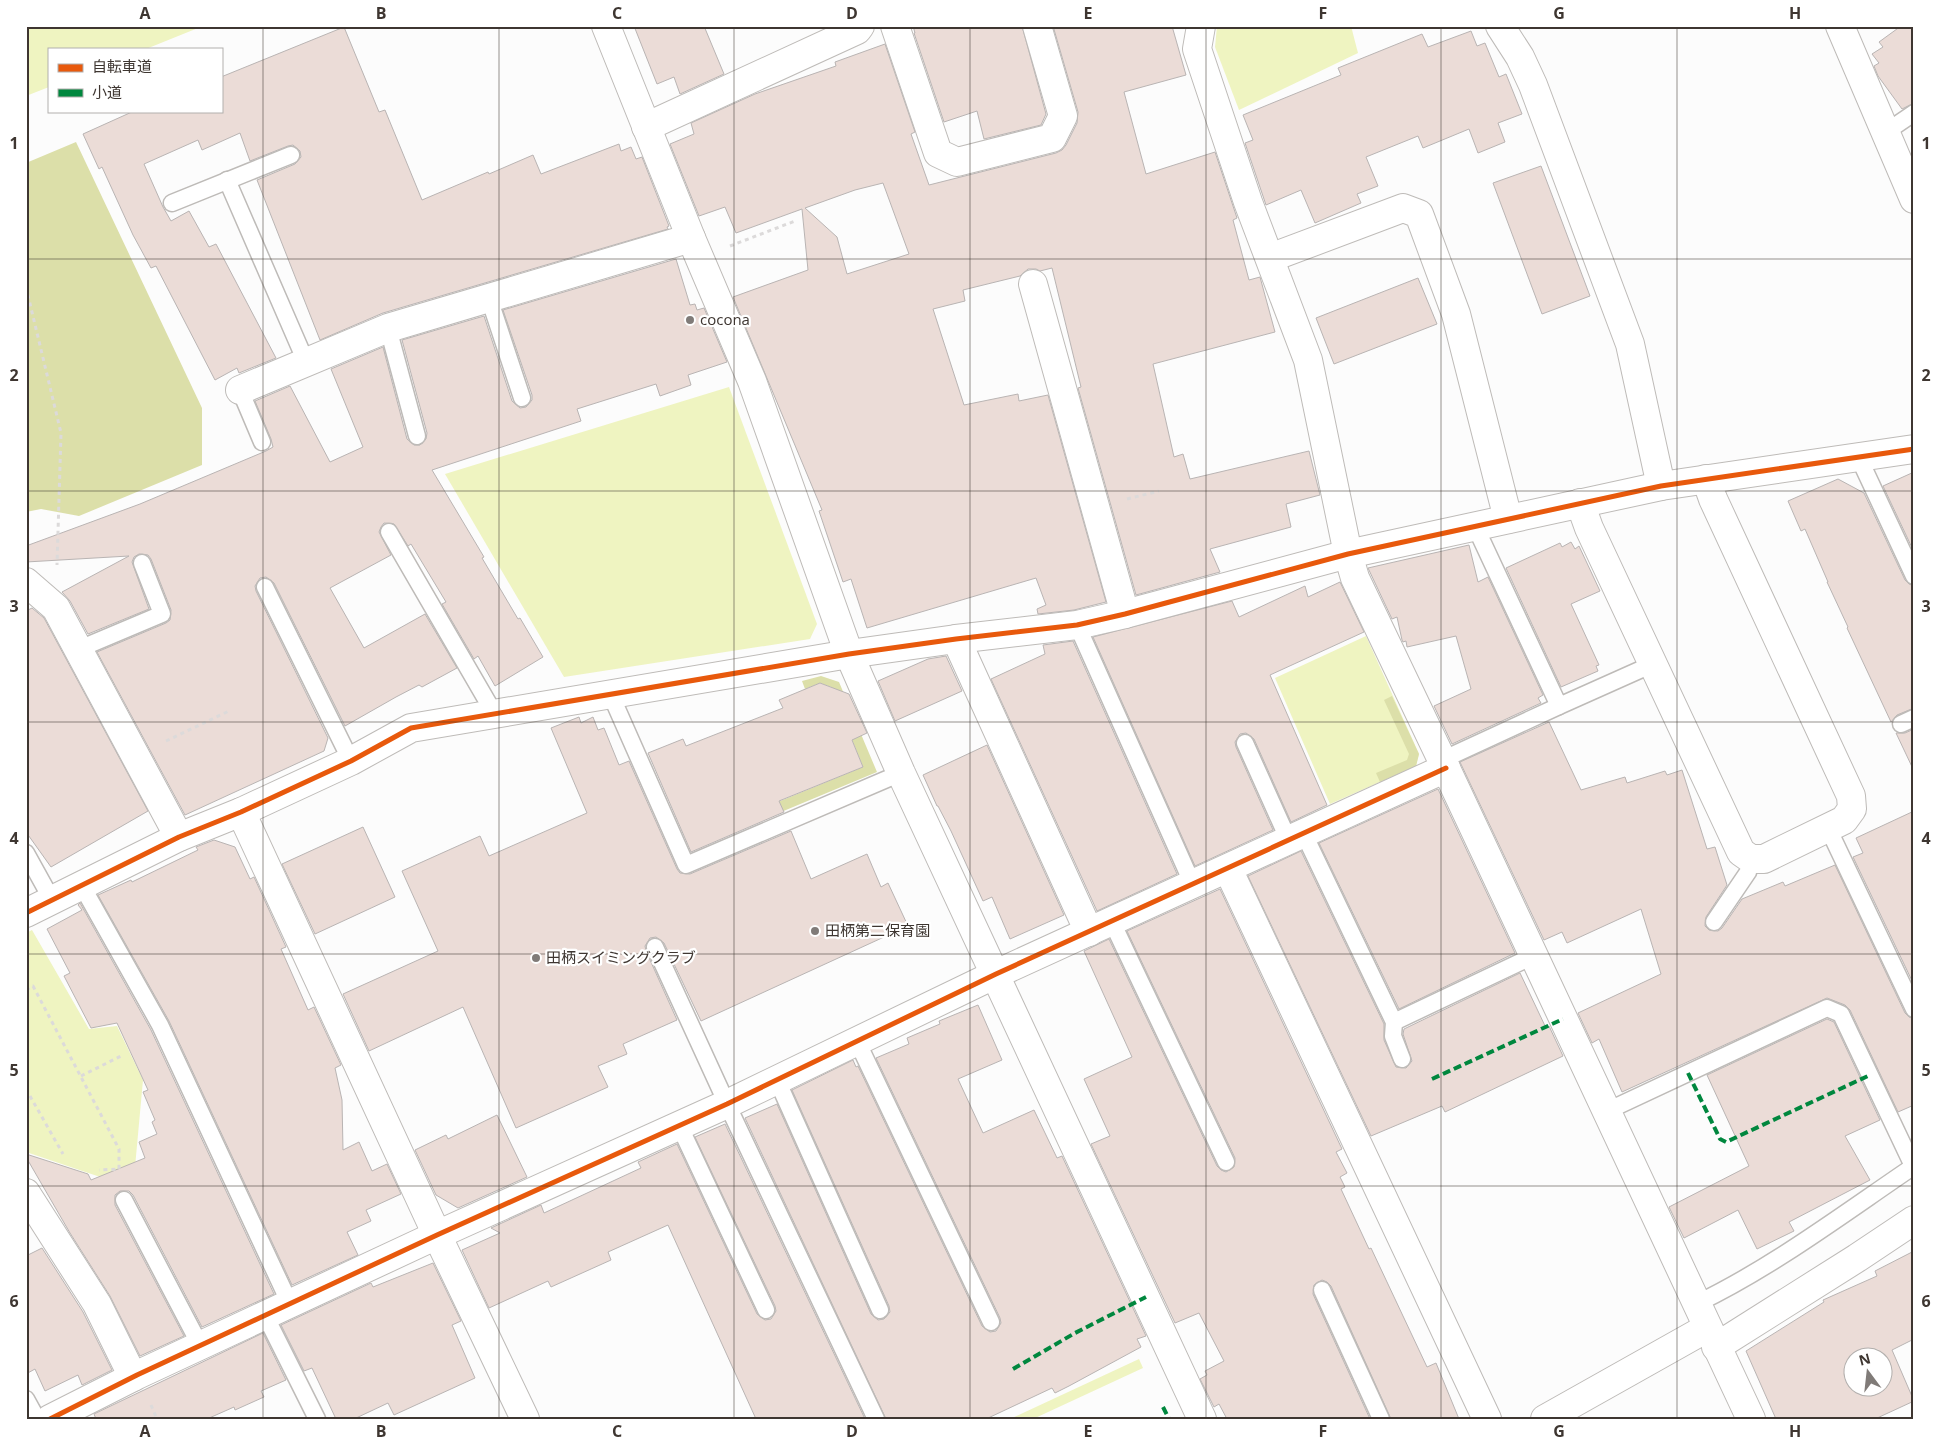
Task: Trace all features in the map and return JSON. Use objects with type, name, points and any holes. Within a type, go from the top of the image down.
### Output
[{"type":"street","points":[[606,26],[695,248],[752,381],[849,654],[901,773],[1202,1419]]},
{"type":"street","points":[[646,127],[857,30],[860,26]]},
{"type":"street","points":[[895,26],[938,153],[957,162],[1052,138],[1063,116],[1037,26]]},
{"type":"street","points":[[1201,26],[1197,49],[1248,202],[1308,360],[1348,554],[1355,578],[1607,1111],[1750,1419]]},
{"type":"street","points":[[1500,26],[1520,57],[1533,85],[1630,344],[1661,486]]},
{"type":"street","points":[[1840,26],[1914,198]]},
{"type":"street","points":[[1270,258],[1403,208],[1419,214],[1456,314],[1508,519]]},
{"type":"street","points":[[240,390],[388,328],[489,298],[695,248]]},
{"type":"street","points":[[1033,284],[1125,614]]},
{"type":"street","points":[[26,912],[180,837],[241,812],[351,761],[411,728],[849,654],[956,638],[1077,625],[1125,614],[1348,554],[1580,503],[1661,486],[1914,449]]},
{"type":"street","points":[[1580,503],[1589,528],[1740,852],[1751,859],[1764,859],[1844,820],[1852,809],[1851,796],[1713,499],[1706,479]]},
{"type":"street","points":[[28,586],[56,608],[180,837]]},
{"type":"street","points":[[956,638],[1100,927]]},
{"type":"street","points":[[49,1418],[200,1345],[437,1235],[727,1104],[996,974],[1296,838],[1444,764]]},
{"type":"street","points":[[241,812],[437,1235],[525,1419]]},
{"type":"street","points":[[1228,869],[1487,1419]]},
{"type":"street","points":[[26,1193],[97,1304],[133,1377]]},
{"type":"street","points":[[1545,1419],[1706,1326],[1801,1294],[1914,1220]]},
{"type":"lane","points":[[1886,132],[1914,113]]},
{"type":"lane","points":[[172,203],[291,155]]},
{"type":"lane","points":[[227,180],[306,362]]},
{"type":"lane","points":[[489,298],[522,398]]},
{"type":"lane","points":[[388,328],[417,436]]},
{"type":"lane","points":[[240,390],[262,442]]},
{"type":"lane","points":[[1859,458],[1914,576]]},
{"type":"lane","points":[[1475,526],[1559,706]]},
{"type":"lane","points":[[389,532],[494,713]]},
{"type":"lane","points":[[79,649],[162,614],[142,563]]},
{"type":"lane","points":[[265,587],[351,761]]},
{"type":"lane","points":[[1077,625],[1193,885]]},
{"type":"lane","points":[[1444,764],[1559,706],[1654,664]]},
{"type":"lane","points":[[610,693],[686,865],[901,773]]},
{"type":"lane","points":[[1245,743],[1394,1022],[1393,1036],[1402,1059]]},
{"type":"lane","points":[[1828,828],[1914,1009]]},
{"type":"lane","points":[[26,854],[52,900]]},
{"type":"lane","points":[[1714,922],[1748,872],[1751,859]]},
{"type":"lane","points":[[82,886],[160,1025],[290,1304]]},
{"type":"lane","points":[[1100,927],[1226,1162]]},
{"type":"lane","points":[[655,946],[727,1104],[876,1419]]},
{"type":"lane","points":[[1394,1022],[1533,956]]},
{"type":"lane","points":[[1607,1111],[1827,1008],[1841,1014],[1913,1166],[1807,1238],[1716,1294],[1706,1326]]},
{"type":"lane","points":[[857,1041],[991,1322]]},
{"type":"lane","points":[[777,1080],[880,1310]]},
{"type":"lane","points":[[679,1125],[766,1310]]},
{"type":"lane","points":[[124,1200],[200,1345]]},
{"type":"lane","points":[[1322,1290],[1381,1419]]},
{"type":"lane","points":[[264,1316],[317,1419]]},
{"type":"lane","points":[[26,1399],[49,1418]]},
{"type":"path","points":[[695,248],[795,221]]},
{"type":"path","points":[[26,287],[61,432],[56,608]]},
{"type":"path","points":[[136,755],[229,711]]},
{"type":"path","points":[[26,990],[33,986],[119,1149],[119,1169],[99,1170]]},
{"type":"path","points":[[81,1076],[123,1055]]},
{"type":"path","points":[[26,1089],[63,1154]]},
{"type":"green space","points":[[26,26],[203,26],[148,48],[48,48],[48,87],[26,96]]},
{"type":"green space","points":[[1217,26],[1351,26],[1358,53],[1239,110],[1215,47]]},
{"type":"green space","points":[[76,142],[202,408],[202,465],[79,516],[41,509],[26,512],[26,163]]},
{"type":"green space","points":[[729,387],[817,624],[810,639],[564,677],[445,474]]},
{"type":"green space","points":[[1366,636],[1419,754],[1416,766],[1330,804],[1275,678]]},
{"type":"green space","points":[[821,676],[839,682],[877,772],[695,848],[690,838],[863,767],[831,687],[820,683],[805,689],[802,681]]},
{"type":"green space","points":[[1392,696],[1419,754],[1416,766],[1380,782],[1376,773],[1407,760],[1409,754],[1384,700]]},
{"type":"green space","points":[[32,930],[89,1029],[117,1026],[143,1080],[134,1178],[124,1185],[29,1153],[26,1148],[26,933]]},
{"type":"green space","points":[[1139,1359],[1143,1368],[1033,1419],[1010,1419]]},
{"type":"building","points":[[634,26],[704,26],[724,74],[680,94],[674,77],[657,84]]},
{"type":"building","points":[[913,26],[1022,26],[1046,114],[1041,125],[984,139],[977,111],[944,122]]},
{"type":"building","points":[[1053,26],[1172,26],[1186,75],[1124,92],[1146,174],[1215,152],[1237,218],[1233,220],[1249,280],[1260,277],[1275,332],[1153,364],[1174,457],[1183,454],[1190,479],[1309,451],[1320,495],[1286,504],[1291,527],[1210,549],[1220,572],[1136,595],[1078,388],[1081,387],[1052,268],[1040,271],[1028,269],[1020,276],[963,290],[965,301],[933,309],[964,405],[1018,394],[1019,401],[1048,395],[1106,602],[1074,610],[1038,614],[1037,609],[1046,605],[1036,578],[867,628],[851,579],[843,582],[819,511],[822,510],[733,297],[808,270],[802,209],[736,233],[725,207],[699,216],[670,144],[694,134],[691,123],[755,94],[836,66],[835,62],[885,44],[915,132],[911,134],[929,185],[1056,153],[1066,145],[1077,123],[1078,112]],"holes":[[[883,183],[909,254],[847,274],[837,237],[805,208],[855,190]]]},
{"type":"building","points":[[1901,26],[1914,26],[1914,103],[1902,109],[1878,76],[1874,66],[1879,63],[1872,54],[1883,47],[1879,42]]},
{"type":"building","points":[[344,27],[379,112],[385,110],[422,200],[533,155],[541,174],[619,144],[621,151],[631,147],[636,159],[642,157],[669,226],[667,227],[668,229],[383,313],[320,340],[257,180],[295,164],[301,157],[300,151],[293,145],[288,146],[250,161],[240,133],[202,150],[198,140],[144,164],[171,221],[189,211],[209,247],[216,244],[276,358],[239,373],[237,368],[215,380],[156,266],[151,268],[133,235],[102,167],[99,169],[83,134],[132,112],[222,112],[222,77]]},
{"type":"building","points":[[1471,31],[1477,46],[1485,43],[1499,77],[1506,74],[1522,114],[1498,123],[1505,142],[1478,153],[1469,129],[1423,148],[1418,136],[1366,157],[1378,186],[1357,194],[1361,203],[1315,223],[1301,190],[1266,205],[1245,143],[1253,140],[1243,115],[1341,75],[1338,68],[1422,34],[1428,47]]},
{"type":"building","points":[[1541,166],[1590,296],[1542,314],[1493,183]]},
{"type":"building","points":[[676,259],[690,305],[695,304],[697,310],[704,308],[727,362],[688,375],[691,385],[660,396],[656,384],[577,409],[581,421],[432,470],[484,557],[482,558],[518,619],[520,618],[543,657],[495,686],[478,656],[474,659],[442,604],[446,602],[411,544],[408,546],[394,524],[384,523],[379,532],[391,555],[330,588],[364,648],[425,614],[457,668],[422,687],[419,685],[345,726],[274,583],[266,577],[260,578],[255,586],[256,591],[328,738],[324,751],[185,815],[97,652],[170,620],[171,610],[151,559],[148,555],[139,554],[134,557],[132,562],[149,609],[88,634],[70,601],[62,592],[129,556],[26,562],[26,546],[140,504],[273,447],[255,401],[290,386],[330,462],[363,447],[331,369],[383,347],[407,439],[414,445],[420,445],[426,439],[427,433],[402,340],[484,316],[512,401],[520,408],[526,407],[532,400],[532,395],[503,310]]},
{"type":"building","points":[[1418,278],[1437,324],[1334,364],[1316,318]]},
{"type":"building","points":[[1914,472],[1914,552],[1883,486]]},
{"type":"building","points":[[1838,479],[1864,493],[1905,580],[1914,586],[1914,708],[1897,715],[1891,722],[1847,628],[1805,529],[1801,531],[1788,501]]},
{"type":"building","points":[[1571,542],[1575,549],[1579,546],[1600,591],[1571,604],[1599,665],[1596,666],[1598,671],[1561,687],[1506,568],[1560,543],[1562,547]]},
{"type":"building","points":[[1469,545],[1478,582],[1488,577],[1543,695],[1538,698],[1541,703],[1452,744],[1434,706],[1471,689],[1456,636],[1407,647],[1406,641],[1403,642],[1402,640],[1397,617],[1392,619],[1368,568]]},
{"type":"building","points":[[1340,582],[1364,632],[1270,675],[1327,805],[1291,822],[1254,739],[1246,733],[1240,734],[1235,742],[1236,747],[1273,830],[1195,866],[1093,637],[1232,601],[1239,617],[1305,586],[1308,597]]},
{"type":"building","points":[[32,608],[44,618],[148,811],[51,867],[26,832],[26,611]]},
{"type":"building","points":[[1073,641],[1177,874],[1097,911],[991,679],[1045,654],[1043,645]]},
{"type":"building","points":[[946,656],[962,691],[895,721],[878,681],[928,659]]},
{"type":"building","points":[[820,683],[849,694],[867,733],[852,740],[863,767],[779,801],[784,812],[691,852],[648,753],[683,739],[686,746],[783,708],[779,700]]},
{"type":"building","points":[[579,717],[581,723],[593,717],[598,730],[604,728],[619,765],[629,761],[680,873],[690,874],[791,831],[811,879],[867,854],[881,887],[888,883],[908,926],[701,1021],[664,943],[656,937],[650,938],[645,946],[646,951],[677,1020],[623,1044],[627,1054],[598,1066],[608,1087],[516,1128],[463,1007],[369,1051],[343,994],[438,951],[402,871],[480,836],[489,856],[587,813],[551,728]]},
{"type":"building","points":[[1549,722],[1581,790],[1625,777],[1627,783],[1665,771],[1667,775],[1682,770],[1707,849],[1715,847],[1727,885],[1706,917],[1705,926],[1709,930],[1718,931],[1722,928],[1742,899],[1783,882],[1785,886],[1835,865],[1905,1013],[1914,1019],[1914,1105],[1898,1112],[1850,1010],[1845,1005],[1827,998],[1622,1092],[1599,1039],[1592,1043],[1578,1013],[1661,974],[1641,909],[1567,943],[1562,932],[1544,940],[1460,762]]},
{"type":"building","points":[[1914,729],[1914,771],[1896,733],[1905,733]]},
{"type":"building","points":[[987,745],[1064,915],[1010,939],[992,897],[983,901],[923,775]]},
{"type":"building","points":[[1438,789],[1515,953],[1399,1009],[1319,843]]},
{"type":"building","points":[[1914,811],[1914,985],[1853,857],[1863,853],[1856,838]]},
{"type":"building","points":[[363,827],[395,897],[315,934],[282,864]]},
{"type":"building","points":[[214,840],[235,847],[250,879],[254,877],[286,947],[281,949],[308,1010],[314,1007],[341,1065],[335,1068],[342,1100],[343,1150],[359,1142],[372,1171],[387,1164],[401,1194],[366,1210],[371,1221],[347,1232],[358,1255],[292,1285],[169,1021],[98,895],[131,880],[132,882],[198,850],[196,847]]},
{"type":"building","points":[[1301,851],[1384,1024],[1384,1040],[1396,1067],[1406,1068],[1412,1061],[1403,1034],[1404,1029],[1520,973],[1546,1028],[1549,1026],[1563,1056],[1445,1112],[1442,1106],[1371,1136],[1248,876]]},
{"type":"building","points":[[1220,889],[1342,1149],[1336,1152],[1347,1173],[1340,1177],[1345,1187],[1341,1189],[1427,1367],[1436,1363],[1459,1419],[1391,1419],[1331,1286],[1322,1280],[1314,1285],[1313,1294],[1370,1419],[1227,1419],[1219,1404],[1214,1407],[1200,1379],[1207,1375],[1205,1371],[1224,1361],[1199,1313],[1175,1323],[1091,1144],[1110,1136],[1084,1079],[1132,1057],[1084,951],[1109,939],[1217,1166],[1226,1172],[1234,1167],[1235,1158],[1127,931]]},
{"type":"building","points":[[80,903],[151,1030],[274,1294],[202,1327],[133,1195],[129,1191],[120,1191],[115,1195],[115,1205],[184,1336],[140,1356],[110,1296],[70,1233],[26,1157],[26,1154],[88,1174],[91,1180],[145,1158],[139,1142],[157,1134],[152,1122],[155,1120],[143,1092],[148,1090],[117,1023],[91,1028],[64,976],[70,973],[47,929],[82,910],[78,905]]},
{"type":"building","points":[[978,1005],[1002,1060],[958,1079],[983,1133],[1034,1110],[1057,1158],[1062,1156],[1146,1336],[1137,1339],[1141,1347],[1069,1386],[1055,1393],[1052,1388],[986,1419],[886,1419],[745,1118],[777,1104],[871,1314],[878,1320],[884,1319],[890,1312],[889,1306],[792,1090],[853,1060],[856,1067],[858,1066],[982,1326],[990,1332],[996,1331],[1001,1323],[1000,1318],[876,1058],[909,1044],[907,1038],[940,1024],[939,1021]]},
{"type":"building","points":[[1827,1019],[1834,1022],[1880,1120],[1845,1136],[1870,1180],[1789,1222],[1794,1231],[1757,1249],[1738,1210],[1684,1238],[1669,1207],[1749,1166],[1707,1075]]},
{"type":"building","points":[[497,1115],[527,1177],[458,1208],[436,1195],[415,1150],[446,1135],[448,1139]]},
{"type":"building","points":[[725,1124],[865,1419],[756,1419],[668,1225],[608,1252],[611,1260],[551,1287],[548,1281],[489,1308],[462,1250],[500,1233],[491,1228],[541,1205],[544,1213],[641,1168],[638,1162],[677,1144],[757,1314],[765,1320],[771,1319],[776,1311],[775,1306],[695,1137]]},
{"type":"building","points":[[42,1248],[83,1312],[112,1370],[82,1385],[78,1375],[45,1391],[35,1369],[26,1374],[26,1256]]},
{"type":"building","points":[[1914,1251],[1914,1339],[1892,1350],[1914,1401],[1875,1419],[1776,1419],[1746,1351],[1824,1302],[1823,1300],[1877,1276],[1875,1271]]},
{"type":"building","points":[[433,1263],[461,1321],[452,1325],[475,1378],[394,1415],[388,1403],[354,1419],[336,1419],[312,1368],[304,1371],[281,1325],[371,1283],[373,1287]]},
{"type":"building","points":[[263,1333],[286,1380],[261,1391],[264,1397],[235,1410],[234,1407],[207,1419],[96,1419],[94,1414]]},
{"type":"marked path","points":[[1432,1079],[1563,1019]]},
{"type":"marked path","points":[[1688,1073],[1720,1139],[1726,1142],[1870,1075]]},
{"type":"marked path","points":[[1013,1369],[1075,1333],[1146,1297]]},
{"type":"marked path","points":[[1163,1407],[1169,1419]]},
{"type":"cycle path","points":[[26,913],[179,837],[241,812],[351,761],[411,728],[849,654],[1077,625],[1125,614],[1348,554],[1661,486],[1914,449]]},
{"type":"cycle path","points":[[50,1419],[137,1375],[437,1235],[727,1104],[996,974],[1446,768]]},
{"type":"place","name":"cocona","points":[[690,320]]},
{"type":"place","name":"田柄第二保育園","points":[[815,931]]},
{"type":"place","name":"田柄スイミングクラブ","points":[[536,958]]}]
